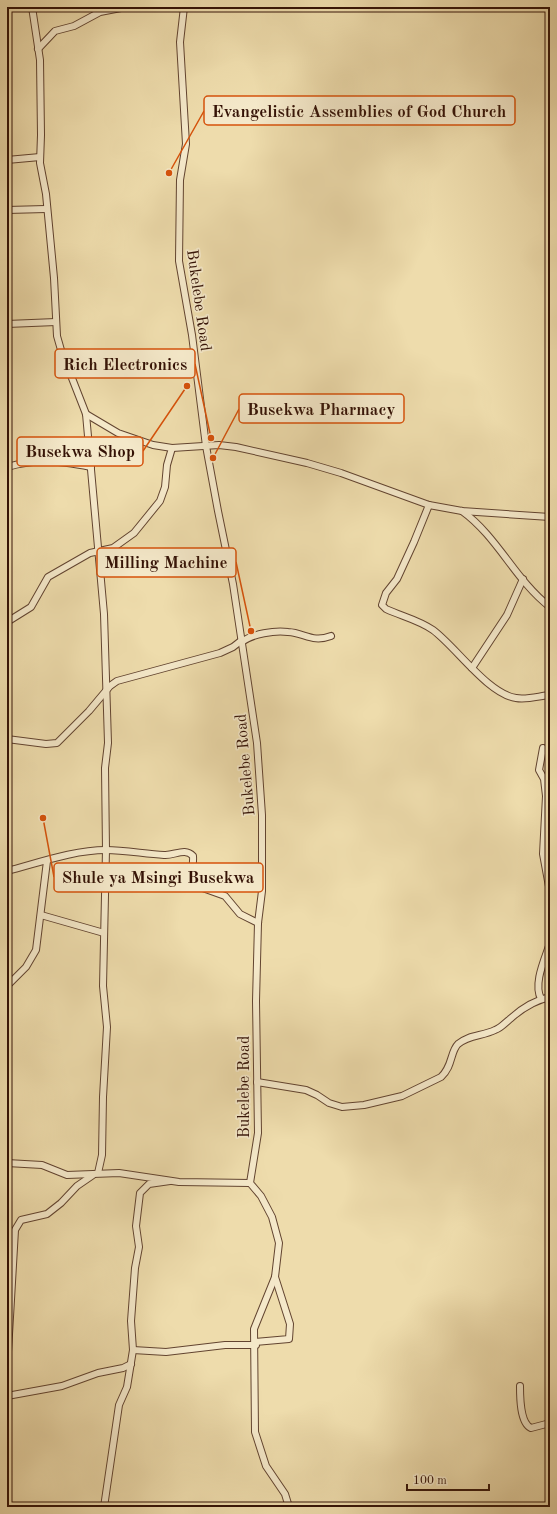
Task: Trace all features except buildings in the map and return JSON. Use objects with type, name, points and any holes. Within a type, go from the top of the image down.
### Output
[{"type":"street","points":[[7,1369],[14,1240],[18,1224],[21,1220],[47,1214],[61,1203],[77,1186],[96,1173],[102,1155],[103,1097],[107,1027],[103,986],[106,850],[105,768],[108,743],[105,691],[104,614],[86,414],[61,350],[56,322],[54,278],[40,157],[41,135],[38,49],[32,7]]},
{"type":"street","points":[[38,49],[55,32],[82,22],[100,12],[126,7]]},
{"type":"street","name":"Bukelebe Road","points":[[184,7],[180,42],[186,144],[180,180],[179,261],[192,335],[206,446],[233,584],[242,641],[257,743],[262,808],[262,891],[258,922],[256,1001],[258,1133],[250,1183]]},
{"type":"street","points":[[7,160],[40,157]]},
{"type":"street","points":[[7,210],[46,209]]},
{"type":"street","points":[[7,324],[56,322]]},
{"type":"street","points":[[86,414],[102,425],[130,438],[172,448],[219,445],[236,447],[306,463],[353,477],[429,505],[462,511],[550,517]]},
{"type":"street","points":[[7,622],[31,607],[50,575],[90,553],[112,548],[130,536],[156,507],[163,493],[172,448]]},
{"type":"street","points":[[7,467],[40,460],[91,467]]},
{"type":"street","points":[[429,505],[401,571],[386,593],[382,604],[386,609],[421,622],[433,630],[472,668],[496,688],[511,697],[526,698],[550,695]]},
{"type":"street","points":[[462,511],[475,520],[533,592],[550,607]]},
{"type":"street","points":[[472,668],[507,615],[523,579]]},
{"type":"street","points":[[7,739],[46,744],[57,743],[89,711],[105,691],[117,681],[221,652],[249,638],[280,632],[292,632],[315,639],[331,636]]},
{"type":"street","points":[[543,748],[539,770],[547,778],[542,854],[550,892]]},
{"type":"street","points":[[7,871],[77,854],[106,850],[166,856],[180,852],[188,852],[193,856],[191,871],[194,882],[197,886],[225,896],[240,914],[258,922]]},
{"type":"street","points":[[7,986],[26,967],[36,950],[48,861]]},
{"type":"street","points":[[41,915],[104,933]]},
{"type":"street","points":[[541,999],[539,994],[540,975],[550,943]]},
{"type":"street","points":[[257,1082],[306,1090],[329,1103],[342,1107],[364,1105],[402,1096],[441,1077],[446,1072],[452,1061],[455,1048],[466,1039],[495,1030],[521,1011],[541,999],[550,997]]},
{"type":"street","points":[[7,1163],[42,1165],[67,1175],[96,1173],[139,1175],[170,1181],[250,1183],[261,1196],[272,1217],[279,1243],[275,1277],[254,1329],[255,1432],[266,1466],[284,1494],[289,1507]]},
{"type":"street","points":[[104,1507],[119,1405],[127,1387],[133,1350],[131,1321],[135,1268],[139,1248],[136,1226],[140,1193],[149,1184],[170,1181]]},
{"type":"street","points":[[133,1350],[166,1352],[289,1339],[290,1324],[275,1277]]},
{"type":"street","points":[[7,1396],[62,1386],[94,1374],[124,1368],[131,1364]]},
{"type":"street","points":[[520,1386],[520,1405],[526,1425],[531,1428],[550,1423]]},
{"type":"place","name":"Evangelistic Assemblies of God Church","points":[[169,173]]},
{"type":"place","name":"Busekwa Shop","points":[[187,386]]},
{"type":"place","name":"Rich Electronics","points":[[211,438]]},
{"type":"place","name":"Busekwa Pharmacy","points":[[213,458]]},
{"type":"place","name":"Milling Machine","points":[[251,631]]},
{"type":"place","name":"Shule ya Msingi Busekwa","points":[[43,818]]}]
